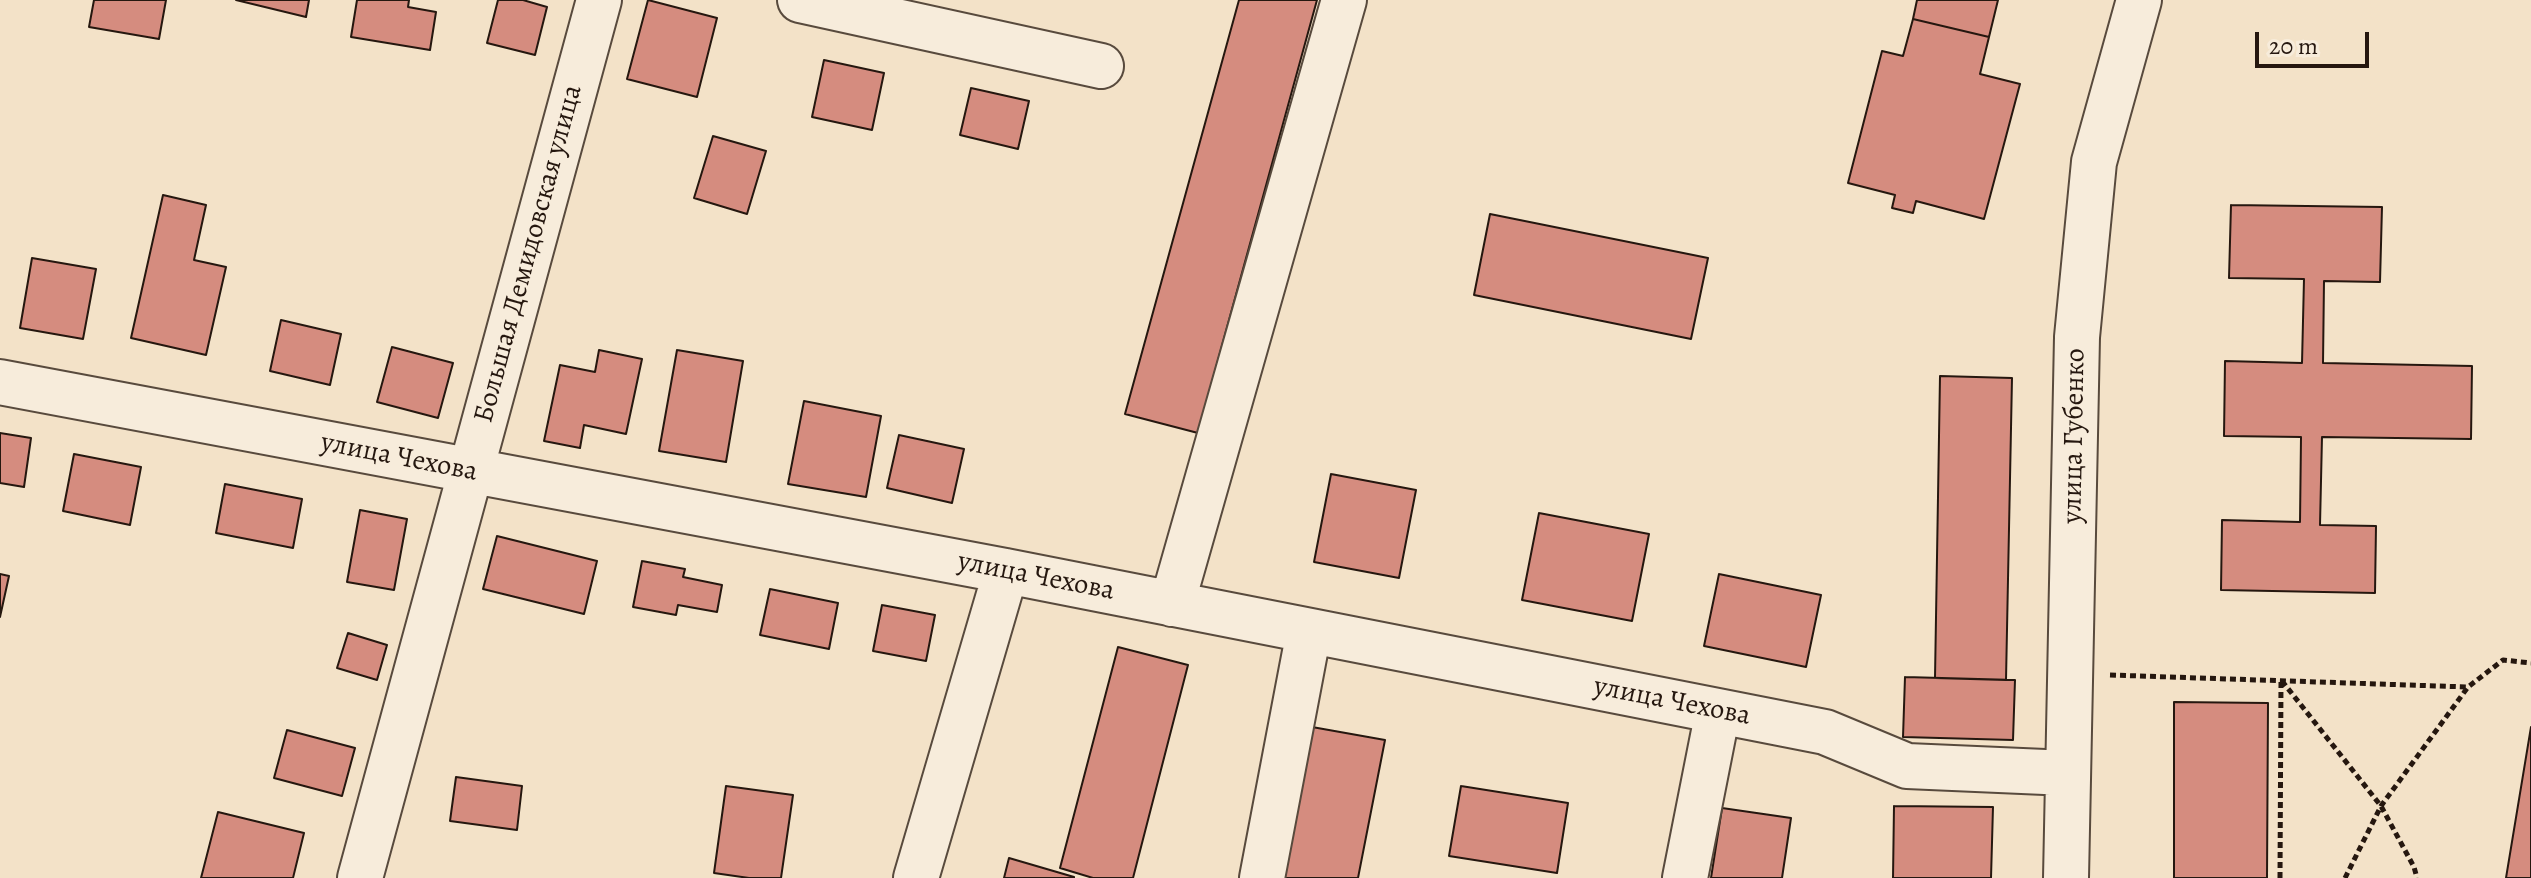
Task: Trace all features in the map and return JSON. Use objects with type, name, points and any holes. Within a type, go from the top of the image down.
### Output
[{"type":"street","name":"Большая Демидовская улица","points":[[360,878],[599,0]]},
{"type":"street","points":[[800,0],[1101,66]]},
{"type":"street","points":[[1172,604],[1344,0]]},
{"type":"street","name":"улица Губенко","points":[[2066,878],[2077,337],[2094,162],[2139,0]]},
{"type":"street","name":"улица Чехова","points":[[0,382],[1006,571],[1825,732],[1907,766],[2068,773]]},
{"type":"street","points":[[916,878],[1006,571]]},
{"type":"street","points":[[1262,878],[1309,631]]},
{"type":"street","points":[[1685,878],[1718,711]]},
{"type":"path","points":[[2345,878],[2381,806],[2468,687],[2503,660],[2531,663]]},
{"type":"path","points":[[2107,674],[2468,687]]},
{"type":"path","points":[[2281,680],[2381,806],[2417,878]]},
{"type":"path","points":[[2280,878],[2281,680]]},
{"type":"building","points":[[94,0],[166,0],[159,39],[89,27]]},
{"type":"building","points":[[236,0],[309,0],[306,17]]},
{"type":"building","points":[[357,0],[409,0],[408,7],[436,12],[430,50],[351,37]]},
{"type":"building","points":[[498,0],[523,0],[547,7],[535,55],[487,43]]},
{"type":"building","points":[[648,0],[717,18],[697,97],[627,79]]},
{"type":"building","points":[[1239,0],[1317,0],[1198,433],[1125,414]]},
{"type":"building","points":[[1917,0],[1998,0],[1989,37],[1913,19]]},
{"type":"building","points":[[1913,19],[1989,37],[1980,74],[2020,84],[1984,219],[1916,201],[1913,213],[1892,208],[1895,195],[1848,183],[1882,51],[1903,56]]},
{"type":"building","points":[[824,60],[884,73],[872,130],[812,117]]},
{"type":"building","points":[[971,88],[1029,101],[1018,149],[960,135]]},
{"type":"building","points":[[713,136],[766,151],[747,214],[694,198]]},
{"type":"building","points":[[163,195],[206,205],[194,260],[226,267],[206,355],[131,338]]},
{"type":"building","points":[[2231,205],[2382,207],[2380,282],[2324,281],[2323,363],[2472,366],[2471,439],[2322,437],[2320,525],[2376,526],[2375,593],[2221,590],[2222,520],[2300,522],[2301,437],[2224,436],[2225,361],[2302,363],[2304,279],[2229,278]]},
{"type":"building","points":[[1490,214],[1708,258],[1691,339],[1474,295]]},
{"type":"building","points":[[32,258],[96,269],[83,339],[20,328]]},
{"type":"building","points":[[281,320],[341,334],[330,385],[270,371]]},
{"type":"building","points":[[392,347],[453,363],[438,418],[377,402]]},
{"type":"building","points":[[599,350],[642,359],[626,434],[584,425],[580,448],[544,441],[560,365],[595,372]]},
{"type":"building","points":[[677,350],[743,361],[726,462],[659,451]]},
{"type":"building","points":[[1940,376],[2012,378],[2006,680],[1935,678]]},
{"type":"building","points":[[804,401],[881,416],[866,497],[788,484]]},
{"type":"building","points":[[0,433],[31,438],[24,487],[0,483]]},
{"type":"building","points":[[899,435],[964,449],[952,503],[887,488]]},
{"type":"building","points":[[74,454],[141,467],[130,525],[63,511]]},
{"type":"building","points":[[1331,474],[1416,490],[1399,578],[1314,562]]},
{"type":"building","points":[[225,484],[302,499],[293,548],[216,533]]},
{"type":"building","points":[[360,510],[407,519],[394,590],[347,582]]},
{"type":"building","points":[[1539,513],[1649,534],[1632,621],[1522,600]]},
{"type":"building","points":[[497,536],[597,561],[584,614],[483,589]]},
{"type":"building","points":[[642,561],[685,569],[683,577],[722,585],[717,612],[678,605],[676,615],[633,607]]},
{"type":"building","points":[[0,574],[9,576],[0,617]]},
{"type":"building","points":[[1719,574],[1821,595],[1806,667],[1704,646]]},
{"type":"building","points":[[770,589],[838,603],[829,649],[760,635]]},
{"type":"building","points":[[882,605],[935,615],[926,661],[873,651]]},
{"type":"building","points":[[348,633],[387,645],[377,680],[337,668]]},
{"type":"building","points":[[1118,647],[1188,665],[1133,878],[1093,878],[1060,868]]},
{"type":"building","points":[[1905,677],[2015,680],[2013,740],[1903,737]]},
{"type":"building","points":[[2174,702],[2268,703],[2267,878],[2174,878]]},
{"type":"building","points":[[1312,727],[1385,740],[1358,878],[1283,878]]},
{"type":"building","points":[[2531,727],[2531,878],[2506,878]]},
{"type":"building","points":[[287,730],[355,748],[342,796],[274,778]]},
{"type":"building","points":[[456,777],[522,786],[517,830],[450,821]]},
{"type":"building","points":[[726,786],[793,795],[781,878],[714,873]]},
{"type":"building","points":[[1461,786],[1568,803],[1557,873],[1449,856]]},
{"type":"building","points":[[1894,806],[1993,807],[1991,878],[1893,878]]},
{"type":"building","points":[[1722,808],[1791,818],[1782,878],[1711,878]]},
{"type":"building","points":[[218,812],[304,833],[293,878],[201,878]]},
{"type":"building","points":[[1009,858],[1074,877],[1074,878],[1004,878]]}]
